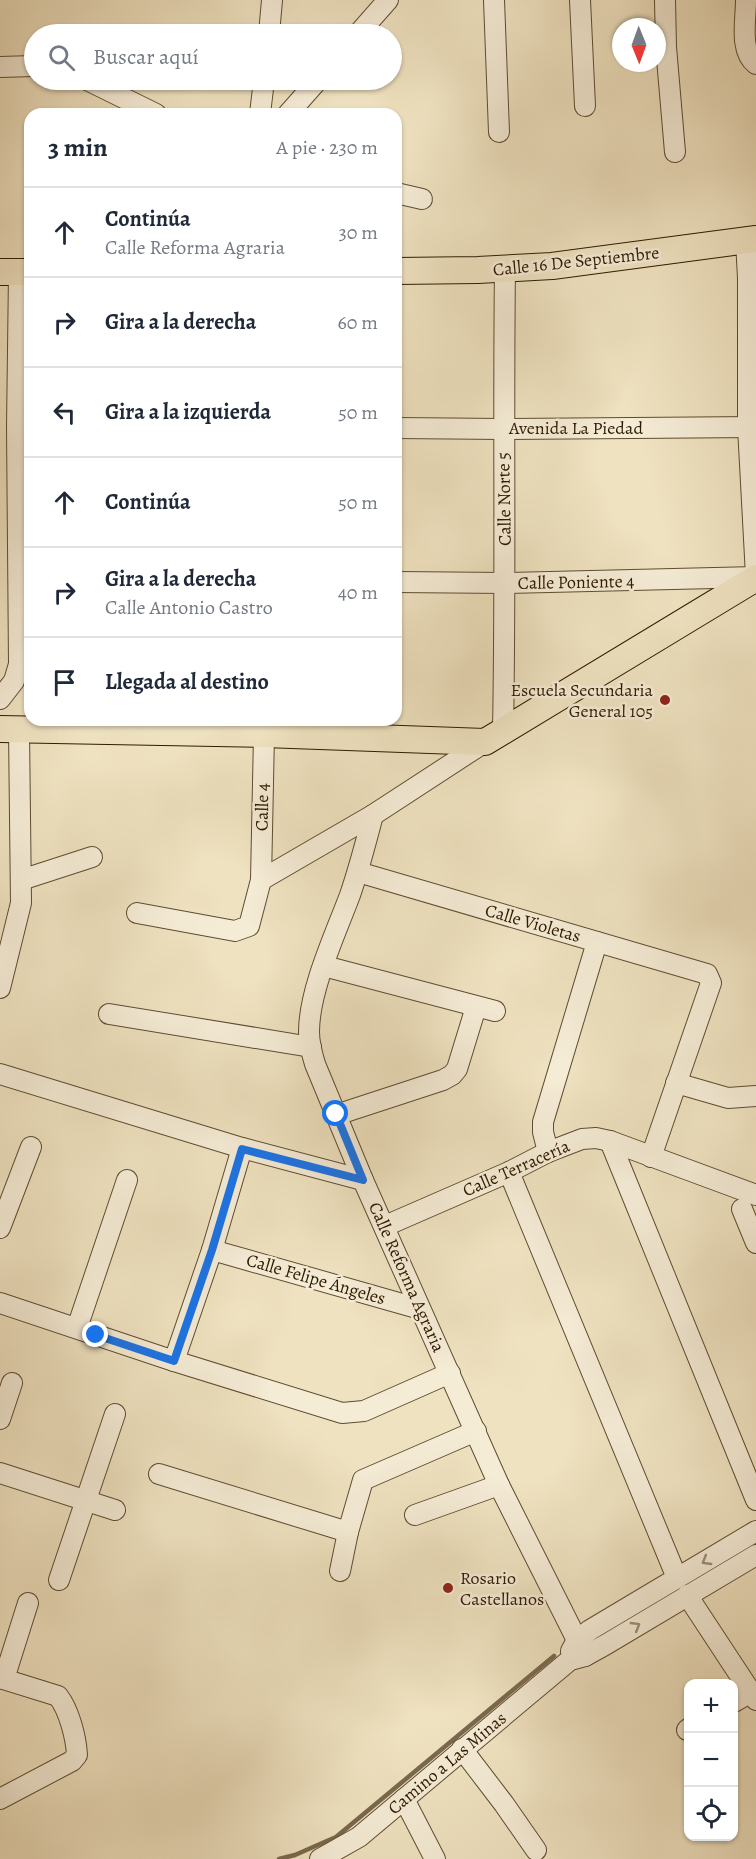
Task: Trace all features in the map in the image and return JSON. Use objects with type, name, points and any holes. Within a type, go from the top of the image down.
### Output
[{"type":"main road","name":"Calle 16 De Septiembre","points":[[402,271],[505,269],[588,262],[751,240]]},
{"type":"main road","points":[[9,729],[264,727],[494,736],[756,577]]},
{"type":"street","points":[[270,24],[272,0]]},
{"type":"street","points":[[367,24],[388,0]]},
{"type":"street","points":[[494,0],[499,132]]},
{"type":"street","points":[[580,0],[585,106]]},
{"type":"street","points":[[665,0],[666,47],[675,152]]},
{"type":"street","points":[[746,0],[746,47],[749,58],[756,64]]},
{"type":"street","points":[[0,67],[24,66]]},
{"type":"street","points":[[107,90],[144,108]]},
{"type":"street","points":[[261,108],[263,90]]},
{"type":"street","points":[[293,108],[309,90]]},
{"type":"street","points":[[402,194],[422,199]]},
{"type":"street","points":[[751,240],[756,577]]},
{"type":"street","name":"Calle Norte 5","points":[[494,736],[506,583],[503,429],[505,269]]},
{"type":"street","points":[[0,699],[14,681],[19,664],[16,579],[16,272]]},
{"type":"street","name":"Avenida La Piedad","points":[[402,428],[752,427]]},
{"type":"street","name":"Calle Poniente 4","points":[[402,582],[506,583],[756,577]]},
{"type":"street","name":"Calle 4","points":[[137,913],[235,932],[249,926],[261,880],[264,727]]},
{"type":"street","points":[[0,988],[21,903],[9,729]]},
{"type":"street","points":[[261,880],[373,815],[494,736]]},
{"type":"street","name":"Calle Reforma Agraria","points":[[373,815],[358,872],[312,1006],[309,1031],[315,1064],[420,1309],[577,1652]]},
{"type":"street","points":[[21,880],[92,857]]},
{"type":"street","name":"Calle Violetas","points":[[358,872],[707,974],[711,983],[676,1083]]},
{"type":"street","points":[[548,1152],[543,1122],[597,942]]},
{"type":"street","points":[[324,966],[486,1009],[452,1075],[443,1080],[336,1114]]},
{"type":"street","points":[[110,1014],[311,1047]]},
{"type":"street","points":[[0,1074],[242,1149],[363,1180]]},
{"type":"street","points":[[651,1156],[676,1083],[728,1098],[756,1096]]},
{"type":"street","name":"Calle Terracería","points":[[385,1226],[509,1172],[548,1152],[582,1139],[596,1138],[610,1141],[756,1196]]},
{"type":"street","points":[[610,1141],[756,1500]]},
{"type":"street","points":[[0,1228],[31,1147]]},
{"type":"street","points":[[174,1361],[212,1250],[242,1149]]},
{"type":"street","points":[[509,1172],[682,1586],[753,1696],[738,1701]]},
{"type":"street","points":[[77,1328],[127,1180]]},
{"type":"street","points":[[742,1209],[756,1243]]},
{"type":"street","name":"Calle Felipe Ángeles","points":[[212,1250],[420,1309]]},
{"type":"street","points":[[0,1303],[174,1361],[342,1413],[364,1411],[450,1372]]},
{"type":"street","points":[[0,1419],[12,1383]]},
{"type":"street","points":[[59,1580],[116,1414]]},
{"type":"street","points":[[340,1571],[348,1532],[363,1480],[476,1431]]},
{"type":"street","points":[[0,1473],[115,1510]]},
{"type":"street","points":[[159,1474],[348,1532]]},
{"type":"street","points":[[415,1515],[499,1485]]},
{"type":"street","name":"Camino a Las Minas","points":[[320,1859],[359,1837],[577,1652],[682,1586],[756,1531]]},
{"type":"street","name":"Camino a Las Minas","points":[[682,1586],[756,1555]]},
{"type":"street","points":[[0,1798],[72,1761],[77,1755],[63,1702],[58,1696],[2,1679],[28,1603]]},
{"type":"street","points":[[462,1749],[536,1850]]},
{"type":"street","points":[[404,1799],[435,1859]]},
{"type":"waterway","points":[[279,1859],[295,1855],[336,1837],[554,1656]]},
{"type":"place","name":"Escuela Secundaria General 105","points":[[665,700]]},
{"type":"place","name":"Rosario Castellanos","points":[[448,1588]]},
{"type":"route","points":[[96,1335],[174,1361],[212,1250],[242,1149],[363,1180],[336,1114]]}]
